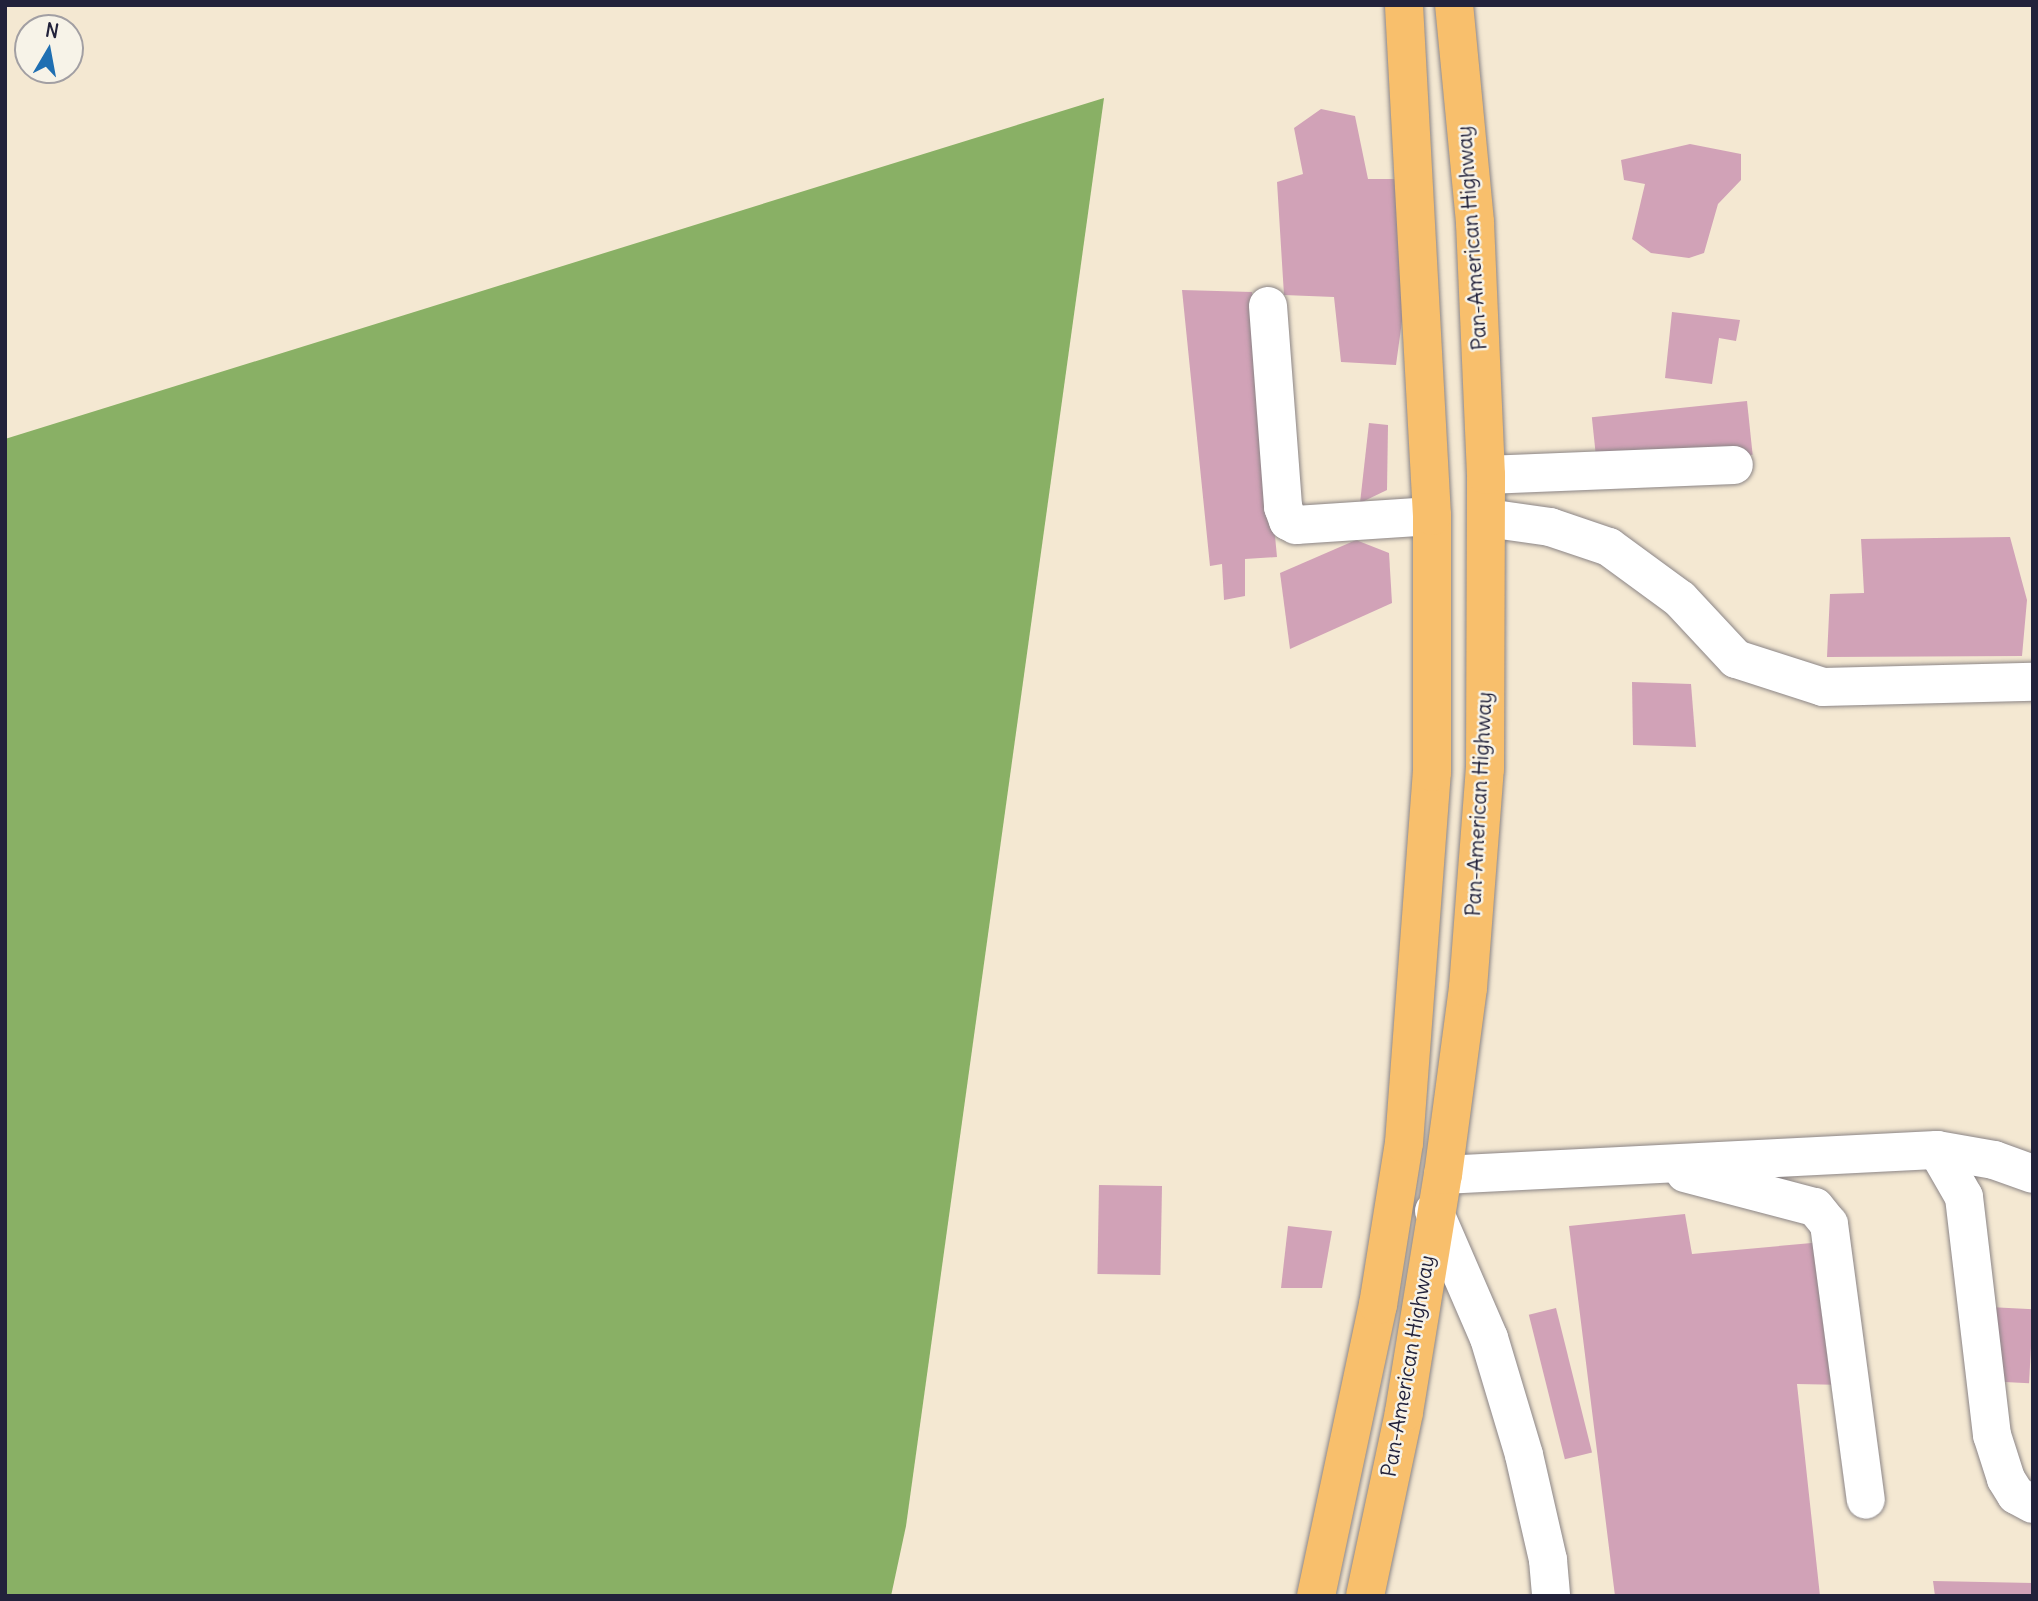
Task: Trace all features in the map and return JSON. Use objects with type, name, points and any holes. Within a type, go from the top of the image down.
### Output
[{"type":"highway","name":"Pan-American Highway","points":[[1316,1596],[1378,1305],[1404,1143],[1432,772],[1432,516],[1404,5]]},
{"type":"highway","name":"Pan-American Highway","points":[[1365,1596],[1404,1412],[1434,1211],[1443,1175],[1468,988],[1485,769],[1486,475],[1475,222],[1454,5]]},
{"type":"street","points":[[1268,306],[1283,507],[1288,521],[1296,525],[1432,516]]},
{"type":"street","points":[[1486,475],[1734,465]]},
{"type":"street","points":[[1487,519],[1550,527],[1609,547],[1680,600],[1736,659],[1823,687],[2033,681]]},
{"type":"street","points":[[1443,1175],[1937,1150],[1994,1160],[2033,1174]]},
{"type":"street","points":[[1937,1150],[1964,1197],[1992,1434],[2006,1479],[2016,1495],[2033,1504]]},
{"type":"street","points":[[1649,1164],[1815,1207],[1829,1224],[1866,1500]]},
{"type":"street","points":[[1434,1211],[1489,1338],[1524,1454],[1548,1560],[1550,1596]]},
{"type":"green space","points":[[1104,98],[906,1526],[891,1596],[5,1596],[5,439]]},
{"type":"building","points":[[1321,109],[1355,116],[1368,179],[1398,179],[1405,299],[1396,365],[1341,362],[1334,297],[1284,295],[1277,182],[1303,174],[1294,128]]},
{"type":"building","points":[[1690,144],[1741,154],[1741,180],[1718,204],[1704,253],[1689,258],[1651,253],[1632,239],[1645,184],[1624,180],[1621,160]]},
{"type":"building","points":[[1182,290],[1252,292],[1277,557],[1245,559],[1245,596],[1224,600],[1222,564],[1210,566]]},
{"type":"building","points":[[1672,312],[1740,320],[1736,341],[1719,338],[1712,384],[1665,378]]},
{"type":"building","points":[[1747,401],[1753,455],[1597,471],[1592,417]]},
{"type":"building","points":[[1369,423],[1388,425],[1387,490],[1360,503]]},
{"type":"building","points":[[2010,537],[2027,600],[2022,656],[1827,657],[1830,594],[1864,593],[1861,539]]},
{"type":"building","points":[[1356,540],[1389,553],[1392,603],[1290,649],[1280,573]]},
{"type":"building","points":[[1632,682],[1691,684],[1696,747],[1633,745]]},
{"type":"building","points":[[1099,1185],[1162,1186],[1160,1275],[1097,1274]]},
{"type":"building","points":[[1685,1214],[1692,1254],[1823,1242],[1846,1385],[1797,1384],[1820,1596],[1615,1596],[1569,1226]]},
{"type":"building","points":[[1288,1226],[1332,1231],[1322,1288],[1281,1288]]},
{"type":"building","points":[[1989,1307],[2033,1309],[2029,1383],[1985,1381]]},
{"type":"building","points":[[1556,1308],[1592,1453],[1565,1459],[1529,1315]]},
{"type":"building","points":[[1933,1581],[2033,1583],[2033,1596],[1935,1596]]}]
